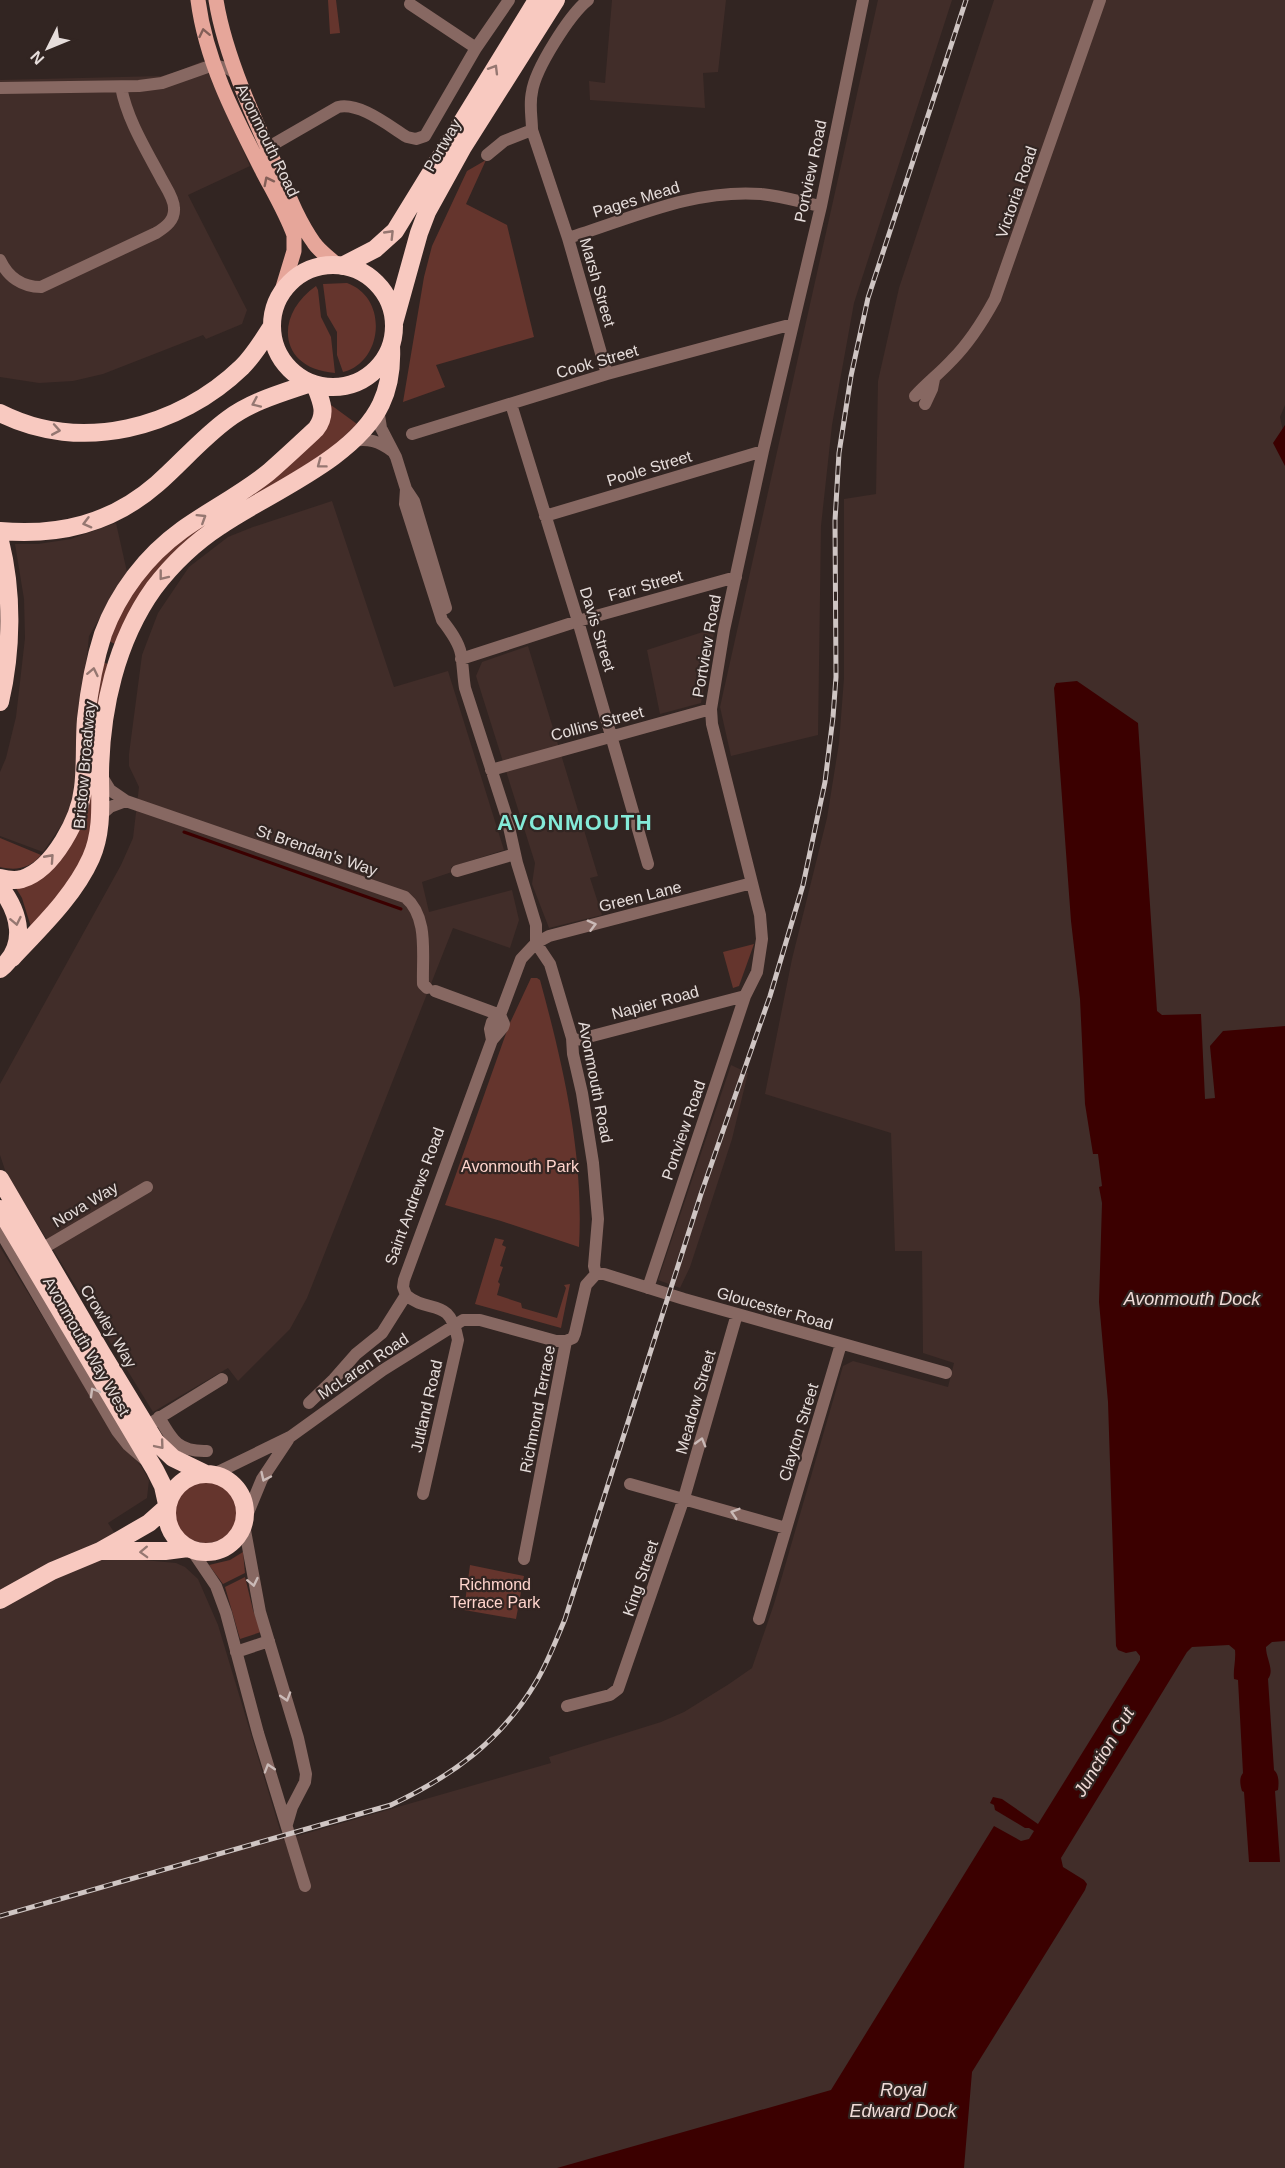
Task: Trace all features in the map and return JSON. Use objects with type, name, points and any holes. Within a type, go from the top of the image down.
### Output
[{"type":"highway","name":"Portway","points":[[340,266],[375,249],[395,231],[537,0]]},
{"type":"highway","name":"Portway","points":[[394,324],[427,212],[463,147],[556,0]]},
{"type":"highway","points":[[0,531],[54,531],[80,526],[112,515],[140,498],[228,419],[258,401],[313,384],[340,387],[363,379],[381,364],[391,346],[394,324],[389,304],[378,286],[368,276],[356,270],[340,266],[326,266],[305,272],[281,294],[274,309],[272,326],[277,350],[296,374],[313,384]]},
{"type":"highway","points":[[0,413],[30,425],[74,433],[107,432],[143,426],[193,404],[216,389],[243,366],[272,326]]},
{"type":"highway","name":"Bristow Broadway","points":[[7,963],[61,903],[81,876],[96,845],[101,815],[102,741],[110,693],[117,663],[141,609],[170,567],[191,547],[222,525],[319,467],[351,441],[378,409],[390,378],[391,346]]},
{"type":"highway","name":"Bristow Broadway","points":[[0,878],[21,880],[31,875],[50,859],[67,836],[83,790],[86,720],[95,662],[112,614],[128,585],[165,544],[268,472],[316,429],[321,423],[323,407],[313,384]]},
{"type":"highway","points":[[0,541],[7,580],[9,609],[0,702]]},
{"type":"highway","points":[[0,887],[8,898],[17,923],[18,936],[0,980]]},
{"type":"highway","name":"Crowley Way","points":[[0,1179],[40,1250],[152,1421],[168,1454],[187,1466],[209,1474]]},
{"type":"highway","name":"Crowley Way","points":[[0,1209],[155,1470],[163,1486],[167,1506]]},
{"type":"highway","points":[[100,1551],[190,1549],[211,1552],[223,1548],[238,1536],[244,1522],[245,1507],[237,1488],[227,1479],[209,1474],[192,1476],[180,1482],[172,1492],[167,1506],[167,1521],[173,1534],[190,1549]]},
{"type":"highway","points":[[0,1600],[52,1571],[100,1551],[149,1523],[167,1506]]},
{"type":"main road","name":"Avonmouth Road","points":[[198,0],[213,65],[240,127],[294,235],[294,251],[281,294]]},
{"type":"main road","name":"Avonmouth Road","points":[[216,0],[223,31],[255,122],[300,221],[317,247],[340,266]]},
{"type":"street","name":"Portway","points":[[267,148],[338,107],[344,106],[358,108],[407,137],[416,139],[425,136],[476,48],[509,0]]},
{"type":"street","points":[[487,155],[504,141],[532,130],[531,94],[537,72],[576,13],[588,0]]},
{"type":"street","name":"Portview Road","points":[[648,1288],[745,996],[757,972],[762,939],[760,915],[712,724],[711,709],[763,451],[821,206],[863,0]]},
{"type":"street","name":"Victoria Road","points":[[920,400],[927,382],[955,358],[979,328],[996,299],[1100,0]]},
{"type":"street","points":[[410,4],[476,48]]},
{"type":"street","points":[[213,65],[220,53],[223,31]]},
{"type":"street","points":[[0,88],[122,87],[162,82],[213,65],[238,75]]},
{"type":"street","points":[[0,260],[12,278],[22,284],[41,287],[156,233],[171,220],[174,204],[128,112],[122,87]]},
{"type":"street","name":"Marsh Street","points":[[532,130],[568,238],[607,374]]},
{"type":"street","name":"Pages Mead","points":[[568,238],[680,201],[735,194],[763,194],[821,206]]},
{"type":"street","name":"Cook Street","points":[[412,434],[607,374],[793,324]]},
{"type":"street","name":"Davis Street","points":[[511,404],[579,621],[648,864]]},
{"type":"street","name":"Avonmouth Road","points":[[378,409],[381,428],[393,451],[406,489],[414,501],[449,617],[449,628],[459,647],[465,688],[507,818],[537,929],[536,943],[550,963],[573,1041],[573,1054],[586,1116],[595,1182],[598,1220],[594,1266],[596,1274]]},
{"type":"street","points":[[351,441],[371,440],[393,451]]},
{"type":"street","name":"Poole Street","points":[[545,516],[763,451]]},
{"type":"street","name":"Farr Street","points":[[461,659],[579,621],[736,577]]},
{"type":"street","name":"Collins Street","points":[[491,770],[711,709]]},
{"type":"street","name":"St Brendan's Way","points":[[100,775],[110,790],[126,801],[405,897],[413,903],[419,913],[422,926],[423,984],[431,990],[500,1015]]},
{"type":"street","points":[[101,815],[110,807],[126,801]]},
{"type":"street","points":[[457,871],[515,854]]},
{"type":"street","name":"Green Lane","points":[[536,943],[549,936],[752,883]]},
{"type":"street","name":"Saint Andrews Road","points":[[309,1403],[356,1354],[382,1333],[406,1294],[404,1280],[492,1040],[503,1027],[500,1015],[521,959],[536,943]]},
{"type":"street","name":"Napier Road","points":[[573,1041],[745,996]]},
{"type":"street","name":"Nova Way","points":[[40,1250],[147,1187]]},
{"type":"street","name":"Avonmouth Way West","points":[[0,1231],[117,1431],[128,1445],[155,1470]]},
{"type":"street","name":"Gloucester Road","points":[[596,1274],[604,1274],[946,1373]]},
{"type":"street","name":"Richmond Terrace","points":[[524,1559],[566,1341],[573,1338],[586,1285],[596,1274]]},
{"type":"street","points":[[406,1294],[412,1300],[441,1309],[456,1325]]},
{"type":"street","name":"Meadow Street","points":[[684,1498],[737,1314]]},
{"type":"street","name":"McLaren Road","points":[[209,1474],[290,1437],[384,1370],[468,1319],[480,1320],[556,1341],[566,1341]]},
{"type":"street","name":"Jutland Road","points":[[423,1494],[458,1340],[456,1325]]},
{"type":"street","name":"Clayton Street","points":[[759,1619],[841,1344]]},
{"type":"street","points":[[207,1451],[190,1450],[179,1446],[152,1421],[222,1379]]},
{"type":"street","name":"McLaren Road","points":[[244,1522],[262,1479],[290,1437]]},
{"type":"street","points":[[630,1484],[786,1528]]},
{"type":"street","name":"King Street","points":[[567,1706],[615,1692],[618,1689],[684,1498]]},
{"type":"street","points":[[244,1522],[254,1584],[305,1767],[306,1778],[292,1807],[287,1824]]},
{"type":"street","points":[[190,1549],[216,1586],[226,1613],[305,1886]]},
{"type":"street","points":[[236,1652],[269,1641]]},
{"type":"street","points":[[613,1664],[625,1669]]},
{"type":"street","points":[[276,1790],[300,1791]]},
{"type":"shaded area","points":[[612,0],[726,0],[718,72],[703,73],[705,108],[590,100],[589,81],[605,83]]},
{"type":"shaded area","points":[[878,0],[952,0],[854,303],[832,425],[821,526],[818,735],[731,756],[720,707]]},
{"type":"shaded area","points":[[994,0],[1285,0],[1285,405],[1280,417],[1285,440],[1285,2168],[0,2168],[0,1247],[119,1442],[141,1466],[149,1480],[147,1498],[108,1523],[132,1559],[176,1563],[185,1567],[198,1579],[218,1625],[283,1840],[551,1763],[549,1757],[661,1722],[684,1712],[729,1684],[752,1668],[774,1604],[843,1366],[853,1361],[948,1387],[954,1363],[923,1353],[922,1251],[895,1251],[891,1133],[765,1094],[792,959],[827,818],[839,743],[844,678],[844,499],[876,494],[878,381],[899,288]]},
{"type":"shaded area","points":[[203,61],[250,166],[188,195],[247,310],[242,324],[206,339],[203,335],[103,374],[73,381],[39,383],[0,377],[0,80],[162,76]]},
{"type":"shaded area","points":[[332,501],[394,687],[448,671],[504,850],[451,867],[452,872],[422,882],[429,912],[512,890],[519,920],[510,948],[453,928],[307,1298],[290,1329],[238,1381],[228,1368],[153,1412],[6,1173],[0,1155],[0,1084],[121,865],[133,838],[139,787],[129,766],[129,754],[142,655],[158,613],[189,567],[228,537]]},
{"type":"shaded area","points":[[116,523],[127,572],[89,636],[73,796],[67,817],[43,852],[0,836],[0,772],[6,758],[16,717],[25,638],[24,599],[15,544],[38,544],[71,539]]},
{"type":"shaded area","points":[[715,628],[701,703],[660,714],[647,650]]},
{"type":"shaded area","points":[[528,646],[598,876],[590,878],[602,915],[549,928],[532,884],[535,863],[476,676],[482,662]]},
{"type":"shaded area","points":[[731,1065],[748,1073],[732,1139],[690,1267],[680,1288],[658,1280]]},
{"type":"green space","points":[[328,0],[336,0],[340,33],[330,34]]},
{"type":"green space","points":[[486,160],[466,204],[507,225],[534,337],[436,365],[445,387],[403,402],[424,277],[432,246],[467,171]]},
{"type":"green space","points":[[347,283],[361,291],[370,302],[375,315],[376,329],[373,343],[366,356],[356,366],[343,372],[337,355],[337,332],[327,315],[323,284]]},
{"type":"green space","points":[[316,286],[321,317],[331,337],[335,373],[316,369],[302,362],[293,351],[288,339],[293,311],[302,298]]},
{"type":"green space","points":[[331,405],[357,424],[332,448],[207,528],[118,645],[108,641],[114,622],[144,573]]},
{"type":"green space","points":[[102,662],[111,665],[95,814],[87,850],[68,883],[31,927],[22,898],[16,888],[63,854]]},
{"type":"green space","points":[[0,838],[41,855],[23,867],[12,869],[0,867]]},
{"type":"green space","points":[[754,944],[739,986],[733,988],[723,952]]},
{"type":"green space","name":"Avonmouth Park","points":[[531,978],[540,980],[557,1046],[570,1112],[578,1179],[579,1247],[445,1205],[509,1025]]},
{"type":"green space","points":[[495,1238],[504,1240],[502,1245],[506,1247],[500,1266],[503,1267],[497,1295],[521,1303],[522,1308],[557,1318],[566,1288],[564,1285],[570,1284],[561,1328],[475,1304]]},
{"type":"green space","points":[[206,1481],[223,1486],[228,1490],[232,1495],[237,1512],[232,1529],[228,1534],[223,1538],[206,1543],[189,1538],[184,1534],[180,1529],[175,1512],[180,1495],[184,1490],[189,1486]]},
{"type":"green space","points":[[243,1552],[245,1573],[223,1584],[209,1565],[230,1560]]},
{"type":"green space","name":"Richmond Terrace Park","points":[[470,1565],[524,1576],[516,1619],[464,1610]]},
{"type":"green space","points":[[245,1577],[261,1632],[240,1639],[225,1587]]},
{"type":"water","points":[[1285,425],[1285,466],[1273,443]]},
{"type":"water","name":"Avonmouth Dock","points":[[1077,681],[1138,723],[1157,1011],[1162,1015],[1201,1014],[1205,1099],[1215,1098],[1210,1046],[1223,1031],[1285,1026],[1285,1641],[1272,1642],[1266,1647],[1271,1672],[1268,1679],[1274,1770],[1278,1782],[1278,1790],[1275,1791],[1280,1862],[1249,1862],[1244,1792],[1240,1784],[1243,1773],[1238,1680],[1234,1679],[1235,1650],[1229,1645],[1192,1647],[1061,1858],[1063,1867],[1087,1884],[972,2072],[964,2168],[557,2168],[831,2090],[994,1826],[1021,1841],[1029,1839],[1034,1831],[995,1810],[994,1805],[990,1803],[993,1797],[1002,1799],[1038,1824],[1140,1660],[1136,1651],[1126,1653],[1118,1650],[1116,1646],[1108,1402],[1099,1302],[1102,1203],[1099,1187],[1102,1186],[1098,1154],[1093,1154],[1085,1104],[1080,999],[1071,921],[1054,688],[1056,683]]},
{"type":"waterway","points":[[184,832],[401,909]]},
{"type":"railway","points":[[0,1916],[391,1805],[454,1769],[491,1739],[522,1703],[544,1667],[565,1619],[701,1194],[770,996],[803,885],[825,782],[833,717],[836,677],[835,521],[839,453],[851,376],[868,298],[966,0]]},
{"type":"district","name":"AVONMOUTH","points":[[575,822]]},
{"type":"water label","name":"Junction Cut","points":[[1104,1752]]},
{"type":"water label","name":"Royal Edward Dock","points":[[903,2100]]}]
